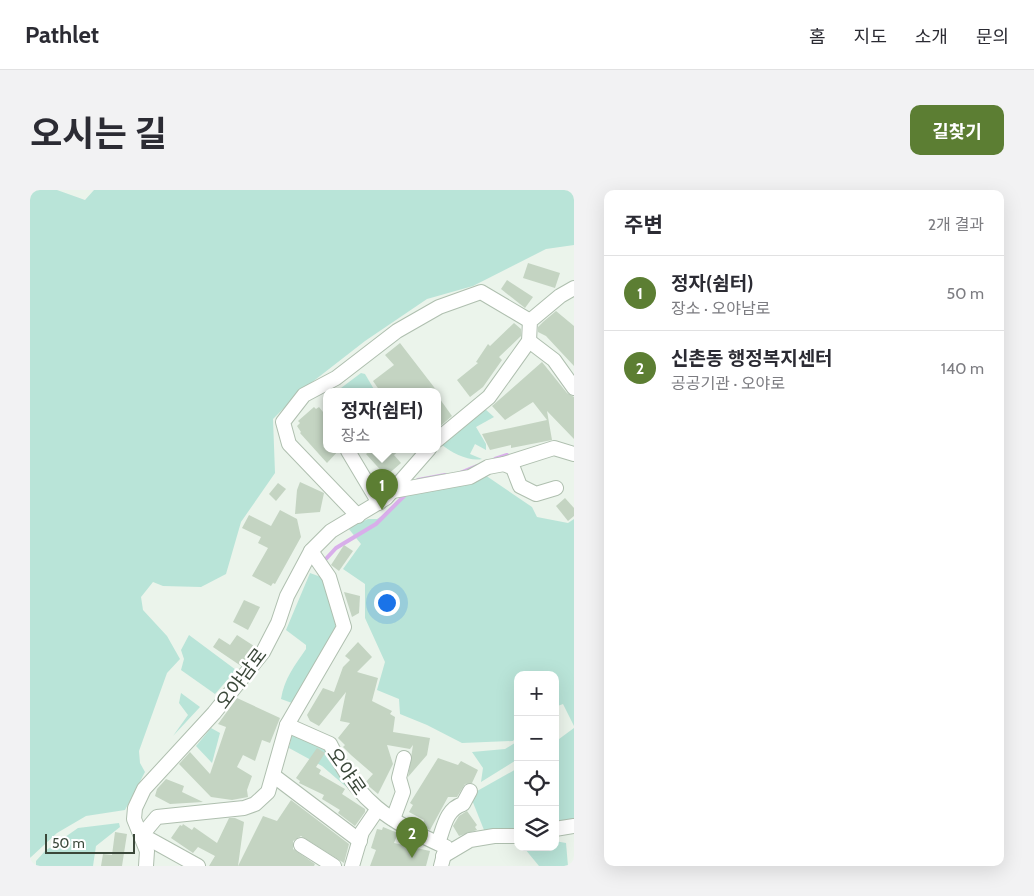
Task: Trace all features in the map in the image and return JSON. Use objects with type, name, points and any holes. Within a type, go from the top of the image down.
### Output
[{"type":"street","points":[[441,437],[489,397],[529,341],[530,321],[560,296],[574,288]]},
{"type":"street","points":[[358,516],[289,444],[284,422],[304,395],[336,378],[378,344],[417,319],[439,307],[481,292],[530,321]]},
{"type":"street","points":[[529,341],[554,360],[574,388]]},
{"type":"street","points":[[393,490],[470,477],[488,467],[504,464],[554,448],[574,454]]},
{"type":"street","points":[[349,453],[379,503]]},
{"type":"street","name":"오야남로","points":[[146,866],[147,851],[134,819],[135,808],[144,788],[214,713],[263,652],[278,623],[287,596],[311,551],[331,531],[379,503],[426,453]]},
{"type":"street","points":[[504,464],[514,468],[520,486],[536,494],[556,488]]},
{"type":"street","points":[[198,866],[142,836],[157,817],[228,811],[255,804],[268,792],[287,725],[344,627],[329,577],[311,551]]},
{"type":"street","name":"오야로","points":[[287,725],[330,744],[339,764],[355,787],[377,810],[393,819],[441,855]]},
{"type":"street","points":[[393,819],[403,792],[399,778],[404,758]]},
{"type":"street","points":[[274,776],[360,842]]},
{"type":"street","points":[[441,855],[448,814],[455,806],[464,804],[470,790]]},
{"type":"street","name":"오야로","points":[[352,866],[362,832],[377,810]]},
{"type":"street","points":[[559,828],[574,826]]},
{"type":"street","points":[[441,855],[470,840],[494,836],[514,836]]},
{"type":"street","points":[[301,845],[334,866]]},
{"type":"shaded area","points":[[30,190],[57,190],[85,200],[94,190],[574,190],[574,245],[546,249],[473,286],[427,299],[365,341],[302,390],[273,419],[275,473],[241,522],[226,574],[201,587],[163,586],[153,582],[141,597],[143,610],[167,636],[180,659],[167,673],[139,751],[140,763],[145,772],[125,810],[86,816],[57,833],[30,858]]},
{"type":"shaded area","points":[[361,373],[365,374],[373,388],[341,388]]},
{"type":"shaded area","points":[[485,409],[494,417],[476,427],[486,444],[486,450],[475,444],[470,454],[482,459],[477,460],[461,456],[442,445]]},
{"type":"shaded area","points":[[485,475],[532,507],[537,517],[568,523],[574,519],[574,726],[563,704],[559,706],[559,671],[514,671],[513,741],[462,743],[400,714],[399,699],[377,690],[385,662],[365,618],[365,584],[343,569],[361,544],[348,528],[368,519],[377,519],[391,511],[409,493]]},
{"type":"shaded area","points":[[310,573],[321,577],[324,583],[333,611],[335,632],[292,703],[281,699],[282,692],[290,672],[306,649],[306,645],[286,630]]},
{"type":"shaded area","points":[[189,635],[236,670],[215,694],[181,670],[184,659],[181,650]]},
{"type":"shaded area","points":[[181,693],[200,707],[173,736],[188,715],[179,703]]},
{"type":"shaded area","points":[[211,728],[220,733],[212,763],[196,746]]},
{"type":"shaded area","points":[[574,728],[574,823],[559,825],[559,761],[559,739]]},
{"type":"shaded area","points":[[292,735],[324,745],[350,790],[322,766],[289,748]]},
{"type":"shaded area","points":[[514,743],[514,761],[481,782],[483,768],[472,752],[505,749]]},
{"type":"shaded area","points":[[514,770],[514,829],[484,830],[470,795]]},
{"type":"shaded area","points":[[119,823],[120,827],[96,846],[93,866],[36,866],[36,861],[45,851],[78,828]]},
{"type":"shaded area","points":[[559,842],[566,843],[568,866],[539,866],[527,851],[559,851]]},
{"type":"building","points":[[528,263],[560,273],[555,288],[523,278]]},
{"type":"building","points":[[507,280],[533,297],[525,308],[501,289]]},
{"type":"building","points":[[556,311],[574,326],[574,366],[546,336],[538,332],[538,327]]},
{"type":"building","points":[[514,323],[521,329],[521,336],[499,357],[502,360],[483,387],[470,397],[457,380],[478,363],[476,362],[488,344],[490,346]]},
{"type":"building","points":[[400,343],[435,388],[378,388],[373,381],[394,365],[385,355]]},
{"type":"building","points":[[542,362],[567,393],[574,397],[574,439],[547,411],[552,440],[511,448],[511,445],[490,450],[482,434],[547,420],[533,402],[505,420],[492,406]]},
{"type":"building","points":[[441,401],[452,416],[441,426]]},
{"type":"building","points":[[314,407],[316,409],[319,407],[323,412],[323,453],[336,453],[327,463],[300,433],[297,426],[300,423],[298,421]]},
{"type":"building","points":[[396,453],[394,455],[401,463],[386,476],[366,454]]},
{"type":"building","points":[[300,482],[324,493],[320,512],[295,514],[297,490]]},
{"type":"building","points":[[278,483],[286,489],[276,501],[269,494]]},
{"type":"building","points":[[565,498],[574,508],[574,516],[568,521],[556,506]]},
{"type":"building","points":[[280,510],[297,519],[301,537],[275,584],[273,583],[271,586],[252,576],[268,548],[258,543],[261,537],[242,528],[249,515],[271,526]]},
{"type":"building","points":[[344,545],[353,551],[339,571],[331,565]]},
{"type":"building","points":[[344,592],[360,596],[359,613],[352,617]]},
{"type":"building","points":[[244,600],[260,607],[248,630],[233,622]]},
{"type":"building","points":[[237,635],[254,646],[241,666],[213,647],[219,638],[230,645]]},
{"type":"building","points":[[358,642],[372,657],[357,672],[378,678],[372,701],[392,711],[390,714],[395,717],[393,732],[430,738],[427,755],[408,777],[413,745],[410,749],[387,745],[393,764],[378,794],[365,783],[373,774],[343,747],[345,745],[338,738],[350,723],[340,721],[346,692],[319,726],[310,721],[307,715],[323,688],[334,692],[343,667],[350,660],[345,656]]},
{"type":"building","points":[[237,698],[280,718],[270,743],[262,740],[255,761],[243,755],[237,767],[252,776],[247,790],[248,797],[232,800],[211,797],[179,764],[190,752],[210,774],[226,727],[218,724]]},
{"type":"building","points":[[317,748],[325,753],[316,767],[321,770],[319,774],[345,789],[342,794],[365,809],[365,812],[355,826],[338,813],[340,810],[322,799],[324,795],[299,783],[300,781],[296,778]]},
{"type":"building","points":[[438,758],[458,765],[461,761],[478,770],[472,783],[465,784],[457,797],[448,797],[430,830],[423,826],[424,820],[409,812],[413,805],[410,803]]},
{"type":"building","points":[[166,779],[184,786],[182,792],[203,802],[170,804],[155,796],[157,789]]},
{"type":"building","points":[[291,800],[349,844],[344,863],[301,836],[293,841],[293,849],[315,864],[314,866],[238,866],[263,816],[277,821]]},
{"type":"building","points":[[467,811],[477,825],[475,827],[477,830],[459,836],[453,826],[459,816]]},
{"type":"building","points":[[229,818],[235,818],[244,822],[238,866],[209,866],[215,856],[198,847],[193,853],[171,838],[180,825],[182,826],[183,824],[192,830],[194,827],[217,843]]},
{"type":"building","points":[[383,827],[398,833],[394,843],[430,851],[426,866],[370,866],[376,850],[371,848],[377,829],[382,830]]},
{"type":"building","points":[[115,832],[127,834],[122,866],[101,866],[103,854],[112,855]]},
{"type":"waterway","points":[[495,459],[507,455]]},
{"type":"waterway","points":[[460,473],[477,466]]},
{"type":"waterway","points":[[418,480],[445,475]]},
{"type":"waterway","points":[[324,561],[336,548],[376,524],[404,496]]},
{"type":"place","name":"정자(쉼터)","points":[[382,510]]},
{"type":"place","name":"신촌동 행정복지센터","points":[[412,858]]}]
